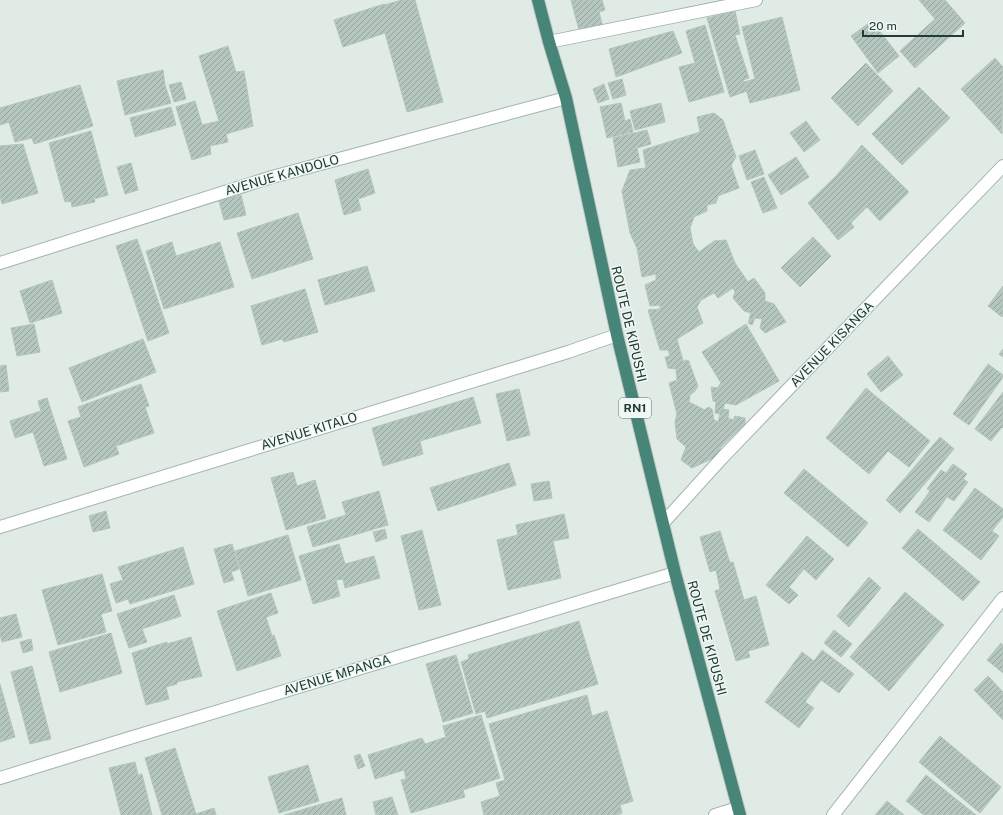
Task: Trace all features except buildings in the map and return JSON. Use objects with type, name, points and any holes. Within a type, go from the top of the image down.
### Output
[{"type":"highway","name":"ROUTE DE KIPUSHI","points":[[538,0],[566,98],[617,334],[675,573],[739,811]]},
{"type":"street","points":[[549,42],[756,0]]},
{"type":"street","name":"AVENUE KANDOLO","points":[[0,263],[272,177],[566,98]]},
{"type":"street","name":"AVENUE KISANGA","points":[[663,523],[722,458],[1003,166]]},
{"type":"street","name":"AVENUE KITALO","points":[[0,526],[561,354],[617,334]]},
{"type":"street","name":"AVENUE MPANGA","points":[[0,778],[675,573]]},
{"type":"street","points":[[833,815],[1003,598]]},
{"type":"street","points":[[715,815],[739,811]]}]
